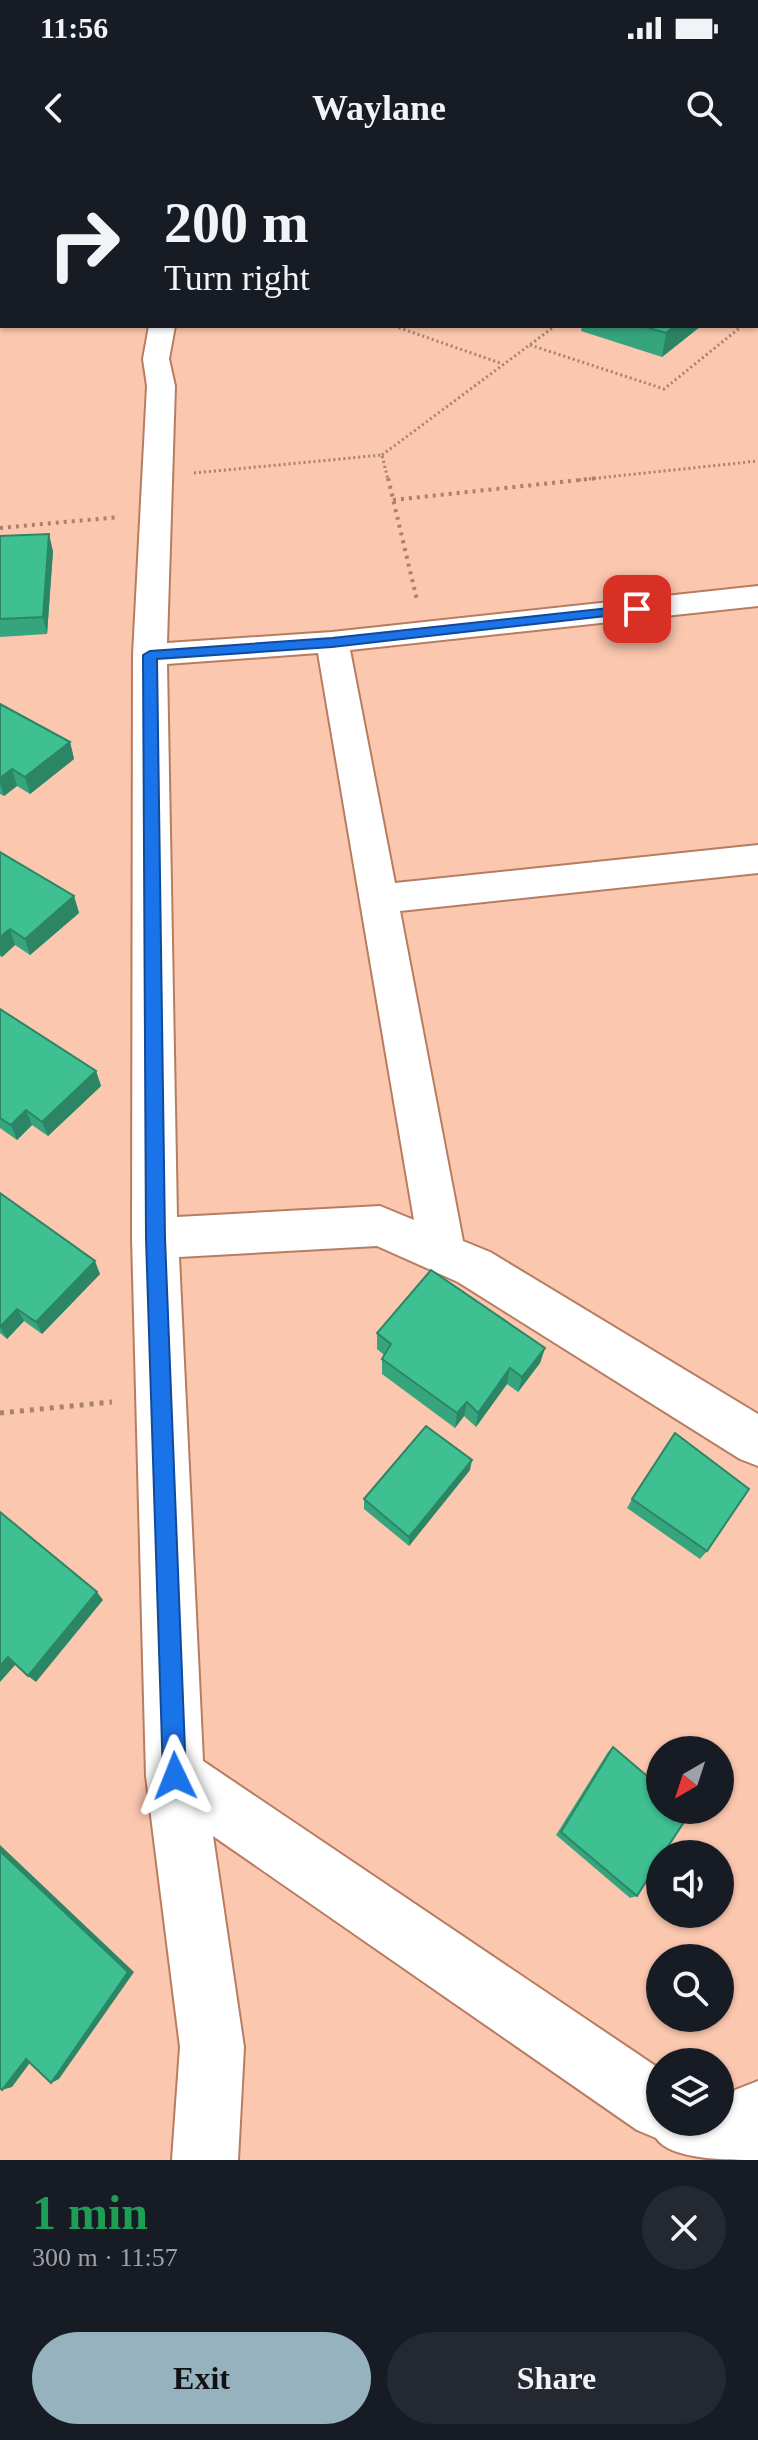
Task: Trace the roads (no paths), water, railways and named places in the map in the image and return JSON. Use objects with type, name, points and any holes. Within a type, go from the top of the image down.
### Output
[{"type":"street","points":[[162,328],[156,359],[161,386],[150,655],[155,1238],[175,1776],[212,2047],[205,2160]]},
{"type":"street","points":[[150,655],[332,642],[758,596]]},
{"type":"street","points":[[332,642],[443,1254]]},
{"type":"street","points":[[379,899],[758,859]]},
{"type":"street","points":[[155,1238],[380,1226],[474,1267],[758,1442]]},
{"type":"street","points":[[175,1776],[646,2097]]},
{"type":"street","points":[[702,2136],[736,2160],[758,2113]]}]
